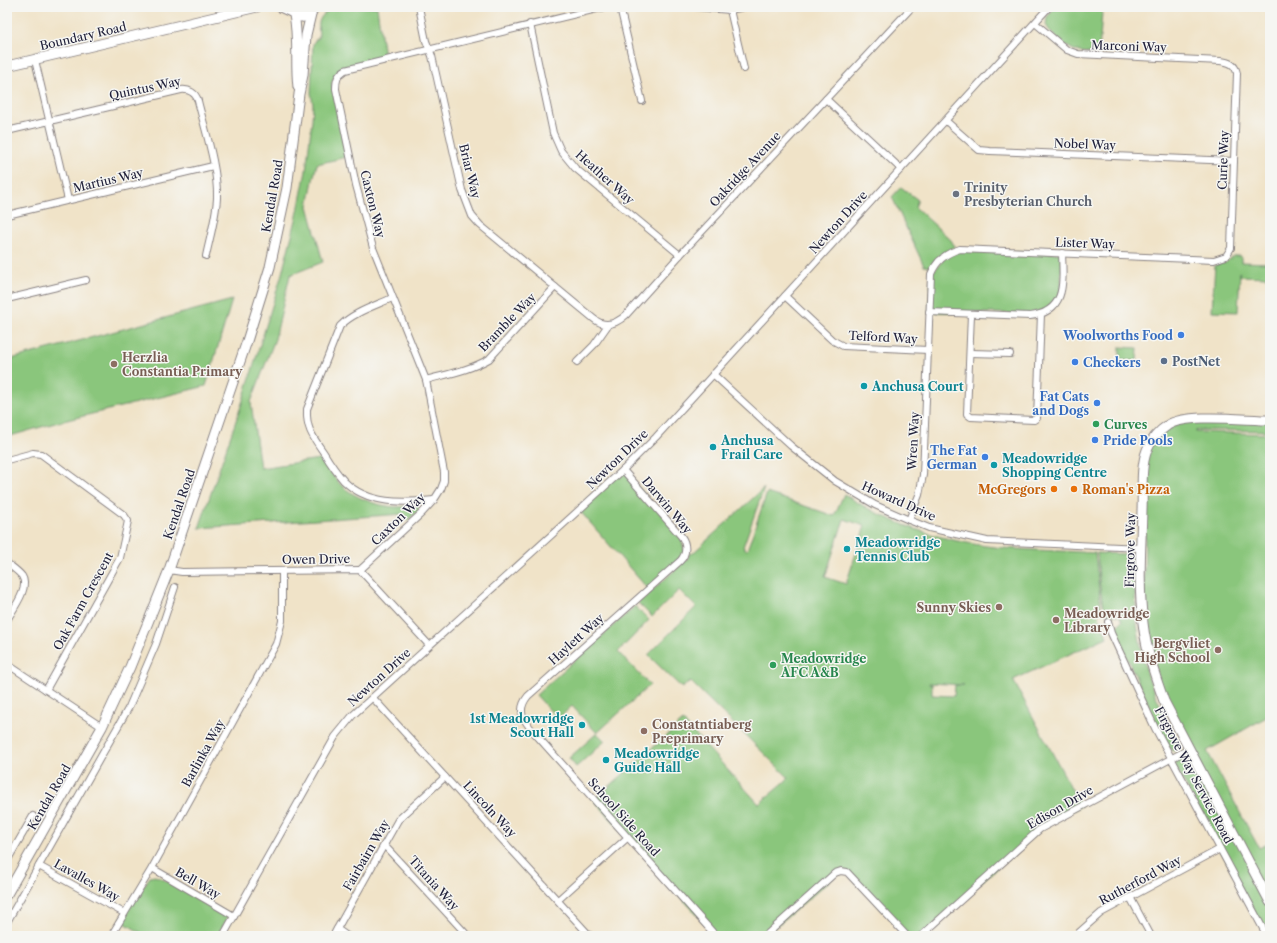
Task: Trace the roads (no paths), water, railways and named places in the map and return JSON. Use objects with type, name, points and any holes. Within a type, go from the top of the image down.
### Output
[{"type":"main road","name":"Boundary Road","points":[[7,66],[258,7]]},
{"type":"main road","points":[[280,7],[299,17],[304,17],[314,10]]},
{"type":"main road","name":"Kendal Road","points":[[7,894],[102,727],[130,667],[169,570],[248,341],[270,267],[287,188],[298,94],[303,75],[307,27],[314,10]]},
{"type":"main road","name":"Kendal Road","points":[[292,12],[298,31],[296,74],[298,94]]},
{"type":"main road","name":"Firgrove Way","points":[[1270,420],[1185,419],[1168,425],[1156,435],[1147,451],[1144,462],[1140,591],[1147,646],[1154,674],[1164,701],[1270,902]]},
{"type":"street","name":"Briar Way","points":[[419,7],[426,41],[432,56],[462,190],[472,216],[480,225],[597,322],[601,324],[608,324]]},
{"type":"street","name":"Caxton Way","points":[[360,570],[434,500],[442,489],[444,472],[426,380],[373,248],[356,185],[336,84],[340,73],[345,70],[605,7]]},
{"type":"street","points":[[620,7],[642,101]]},
{"type":"street","points":[[696,7],[730,10],[744,7]]},
{"type":"street","name":"Oakridge Avenue","points":[[608,324],[618,322],[626,315],[680,255],[912,7]]},
{"type":"street","name":"Newton Drive","points":[[223,936],[335,737],[353,715],[622,470],[656,437],[1049,7]]},
{"type":"street","points":[[730,10],[744,69]]},
{"type":"street","name":"Marconi Way","points":[[1035,22],[1067,50],[1078,54],[1220,61],[1233,64]]},
{"type":"street","name":"Heather Way","points":[[530,24],[548,113],[553,133],[561,151],[575,168],[680,255]]},
{"type":"street","points":[[35,60],[68,200]]},
{"type":"street","name":"Curie Way","points":[[1226,256],[1230,252],[1232,244],[1237,73],[1233,64]]},
{"type":"street","name":"Quintus Way","points":[[7,131],[181,90],[188,90],[194,93],[197,98],[217,190],[216,204],[206,256]]},
{"type":"street","points":[[826,99],[901,168]]},
{"type":"street","name":"Nobel Way","points":[[946,121],[979,150],[1234,161]]},
{"type":"street","name":"Martius Way","points":[[7,215],[213,166]]},
{"type":"street","name":"Lister Way","points":[[944,256],[960,249],[1214,260],[1218,260],[1226,256]]},
{"type":"street","points":[[929,312],[1030,316],[1041,314],[1050,310],[1056,304],[1061,294],[1062,253]]},
{"type":"street","name":"Wren Way","points":[[909,520],[918,495],[922,475],[931,274],[937,262],[944,256]]},
{"type":"street","points":[[7,300],[86,280]]},
{"type":"street","name":"Bramble Way","points":[[426,380],[466,369],[489,359],[555,287]]},
{"type":"street","name":"Telford Way","points":[[785,296],[838,344],[849,347],[928,350]]},
{"type":"street","points":[[392,298],[355,315],[346,320],[340,326],[307,409],[308,427],[311,435],[336,472],[354,489],[377,499],[389,502],[434,500]]},
{"type":"street","points":[[971,314],[966,410],[968,416],[1036,420],[1041,314]]},
{"type":"street","points":[[577,362],[594,345],[608,324]]},
{"type":"street","points":[[970,353],[1010,354]]},
{"type":"street","name":"Howard Drive","points":[[713,374],[791,446],[835,481],[854,494],[909,520],[929,528],[986,541],[1141,548]]},
{"type":"street","name":"Oak Farm Crescent","points":[[7,460],[34,453],[41,454],[124,515],[128,521],[120,558],[46,690]]},
{"type":"street","name":"Darwin Way","points":[[622,470],[685,542],[683,558],[648,589]]},
{"type":"street","points":[[7,563],[21,575],[25,584],[24,590],[7,620]]},
{"type":"street","name":"Owen Drive","points":[[169,570],[182,572],[360,570],[429,646]]},
{"type":"street","name":"Barlinka Way","points":[[111,936],[152,868],[276,644],[282,621],[282,571]]},
{"type":"street","points":[[7,922],[128,707],[156,644],[175,587]]},
{"type":"street","name":"Haylett Way","points":[[522,709],[528,696],[648,589]]},
{"type":"street","name":"Firgrove Way Service Road","points":[[1108,622],[1111,633],[1155,728],[1267,936]]},
{"type":"street","points":[[7,664],[102,727]]},
{"type":"street","name":"Lincoln Way","points":[[373,698],[590,936]]},
{"type":"street","name":"School Side Road","points":[[522,709],[525,721],[627,838],[716,936]]},
{"type":"street","name":"Edison Drive","points":[[921,936],[1040,829],[1189,749]]},
{"type":"street","name":"Fairbairn Way","points":[[333,936],[398,820],[445,776]]},
{"type":"street","points":[[7,861],[33,816]]},
{"type":"street","points":[[558,900],[627,838]]},
{"type":"street","name":"Titania Way","points":[[384,845],[468,936]]},
{"type":"street","name":"Rutherford Way","points":[[1075,936],[1101,913],[1220,849]]},
{"type":"street","name":"Lavalles Way","points":[[39,866],[124,913]]},
{"type":"street","name":"Bell Way","points":[[152,868],[234,916]]},
{"type":"street","points":[[765,936],[835,873],[844,871],[847,872],[907,936]]},
{"type":"street","points":[[1130,897],[1151,936]]},
{"type":"street","points":[[337,929],[347,936]]},
{"type":"place","name":"Trinity Presbyterian Church","points":[[956,194]]},
{"type":"place","name":"Woolworths Food","points":[[1181,335]]},
{"type":"place","name":"PostNet","points":[[1164,361]]},
{"type":"place","name":"Checkers","points":[[1075,362]]},
{"type":"place","name":"Herzlia Constantia Primary","points":[[114,364]]},
{"type":"place","name":"Anchusa Court","points":[[864,386]]},
{"type":"place","name":"Fat Cats and Dogs","points":[[1097,403]]},
{"type":"place","name":"Curves","points":[[1096,424]]},
{"type":"place","name":"Pride Pools","points":[[1095,440]]},
{"type":"place","name":"Anchusa Frail Care","points":[[713,447]]},
{"type":"place","name":"The Fat German","points":[[985,457]]},
{"type":"place","name":"Meadowridge Shopping Centre","points":[[994,465]]},
{"type":"place","name":"McGregors","points":[[1054,489]]},
{"type":"place","name":"Roman's Pizza","points":[[1074,489]]},
{"type":"place","name":"Meadowridge Tennis Club","points":[[847,549]]},
{"type":"place","name":"Sunny Skies","points":[[999,607]]},
{"type":"place","name":"Meadowridge Library","points":[[1056,620]]},
{"type":"place","name":"Bergvliet High School","points":[[1218,650]]},
{"type":"place","name":"Meadowridge AFC A&B","points":[[773,665]]},
{"type":"place","name":"1st Meadowridge Scout Hall","points":[[582,725]]},
{"type":"place","name":"Constatntiaberg Preprimary","points":[[644,731]]},
{"type":"place","name":"Meadowridge Guide Hall","points":[[606,760]]}]
